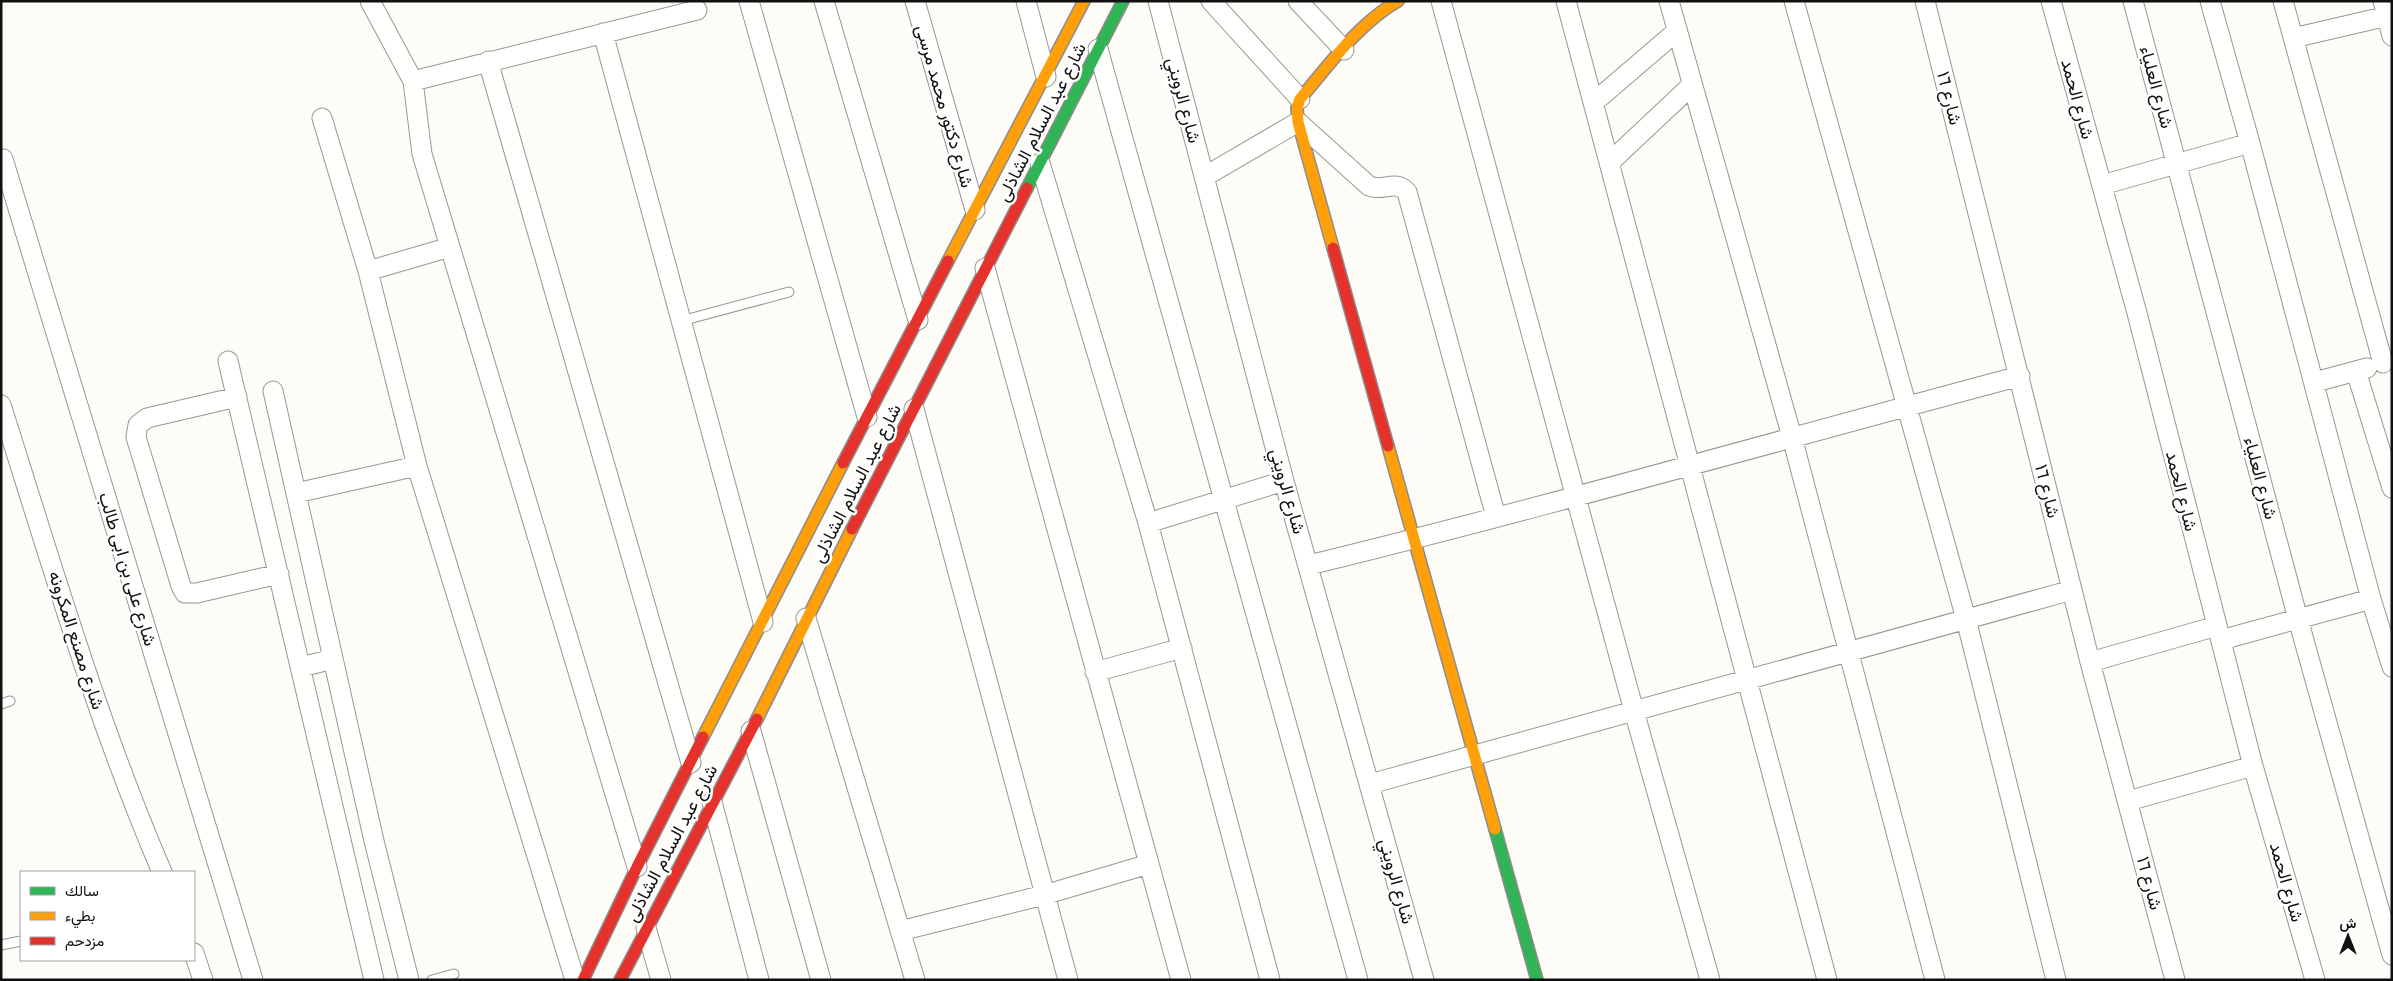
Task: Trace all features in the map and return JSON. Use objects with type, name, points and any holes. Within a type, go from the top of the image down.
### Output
[{"type":"main road","name":"شارع عبد السلام الشاذلى","points":[[583,980],[637,867],[691,763],[749,660],[763,622],[867,417],[1084,1]]},
{"type":"main road","name":"شارع عبد السلام الشاذلى","points":[[620,980],[751,731],[773,674],[806,618],[1123,1]]},
{"type":"main road","points":[[1398,1],[1386,9],[1344,50],[1300,100],[1297,108],[1298,122],[1416,539],[1537,980]]},
{"type":"street","points":[[370,1],[413,81],[422,154],[637,867]]},
{"type":"street","points":[[749,1],[867,417]]},
{"type":"street","points":[[824,1],[918,320]]},
{"type":"street","name":"شارع دكتور محمد مرسى","points":[[915,1],[976,210]]},
{"type":"street","points":[[1026,1],[1046,77]]},
{"type":"street","name":"شارع الرويني","points":[[1158,1],[1284,481],[1424,980]]},
{"type":"street","points":[[1211,1],[1300,100]]},
{"type":"street","points":[[1298,1],[1344,50]]},
{"type":"street","points":[[1441,1],[1634,711],[1710,980]]},
{"type":"street","points":[[1566,1],[1827,980]]},
{"type":"street","points":[[1669,1],[1792,437],[1934,980]]},
{"type":"street","points":[[1794,1],[1966,619],[2056,980]]},
{"type":"street","name":"شارع ١٦","points":[[1925,1],[2090,662],[2176,980]]},
{"type":"street","name":"شارع الحمد","points":[[2051,1],[2102,185],[2253,766],[2314,980]]},
{"type":"street","name":"شارع العلياء","points":[[2133,1],[2298,619],[2392,954]]},
{"type":"street","points":[[2210,1],[2392,667]]},
{"type":"street","points":[[2283,1],[2387,362],[2315,382]]},
{"type":"street","points":[[413,81],[604,33],[663,9],[697,10]]},
{"type":"street","points":[[2293,38],[2387,11],[2392,36]]},
{"type":"street","points":[[1593,103],[1677,31]]},
{"type":"street","points":[[604,33],[763,622]]},
{"type":"street","points":[[1098,49],[1222,500],[1358,980]]},
{"type":"street","points":[[488,61],[691,763]]},
{"type":"street","points":[[1609,163],[1692,85]]},
{"type":"street","points":[[322,118],[368,271],[417,466],[575,980]]},
{"type":"street","points":[[1204,177],[1298,122],[1369,186],[1381,188],[1396,185],[1402,186],[1407,192],[1496,517]]},
{"type":"street","points":[[2102,185],[2250,143]]},
{"type":"street","name":"شارع على بن ابى طالب","points":[[3,159],[253,980]]},
{"type":"street","points":[[1040,163],[1148,523],[1270,980]]},
{"type":"street","points":[[368,271],[450,247]]},
{"type":"street","points":[[985,268],[1181,980]]},
{"type":"street","points":[[228,361],[374,980]]},
{"type":"street","points":[[2356,371],[2392,488]]},
{"type":"street","points":[[1309,565],[1416,539],[1689,467],[1792,437],[2020,376]]},
{"type":"street","points":[[273,390],[374,841],[409,980]]},
{"type":"street","points":[[237,397],[147,418],[138,425],[136,437],[181,586],[185,592],[197,592],[279,574]]},
{"type":"street","name":"شارع مصنع المكرونه","points":[[1,405],[94,695],[124,780],[162,871]]},
{"type":"street","points":[[914,409],[1068,980]]},
{"type":"street","points":[[296,493],[417,466]]},
{"type":"street","points":[[1148,523],[1284,481]]},
{"type":"street","points":[[1370,784],[2072,590]]},
{"type":"street","points":[[2090,662],[2219,633],[2298,619],[2372,599]]},
{"type":"street","points":[[806,618],[915,980]]},
{"type":"street","points":[[1095,672],[1182,648]]},
{"type":"street","points":[[301,667],[333,659]]},
{"type":"street","points":[[751,731],[821,980]]},
{"type":"street","points":[[2128,801],[2253,766]]},
{"type":"street","points":[[712,802],[759,980]]},
{"type":"street","points":[[900,931],[1044,894],[1149,864]]},
{"type":"street","points":[[646,928],[661,980]]},
{"type":"street","points":[[195,956],[204,980]]},
{"type":"lane","points":[[681,321],[789,292]]},
{"type":"lane","points":[[1,945],[20,941]]},
{"type":"lane","points":[[432,980],[454,974]]},
{"type":"traffic: fast","points":[[1027,188],[1123,1]]},
{"type":"traffic: fast","points":[[1495,829],[1537,980]]},
{"type":"traffic: slow","points":[[948,261],[1084,1]]},
{"type":"traffic: slow","points":[[1333,248],[1298,122],[1297,108],[1300,99],[1345,46],[1370,21],[1398,1]]},
{"type":"traffic: slow","points":[[1388,446],[1495,829]]},
{"type":"traffic: slow","points":[[703,737],[843,463]]},
{"type":"traffic: slow","points":[[757,719],[852,529]]},
{"type":"traffic: jam","points":[[852,529],[1027,188]]},
{"type":"traffic: jam","points":[[1333,248],[1388,446]]},
{"type":"traffic: jam","points":[[843,463],[948,261]]},
{"type":"traffic: jam","points":[[620,980],[757,719]]},
{"type":"traffic: jam","points":[[583,980],[637,867],[703,737]]}]
